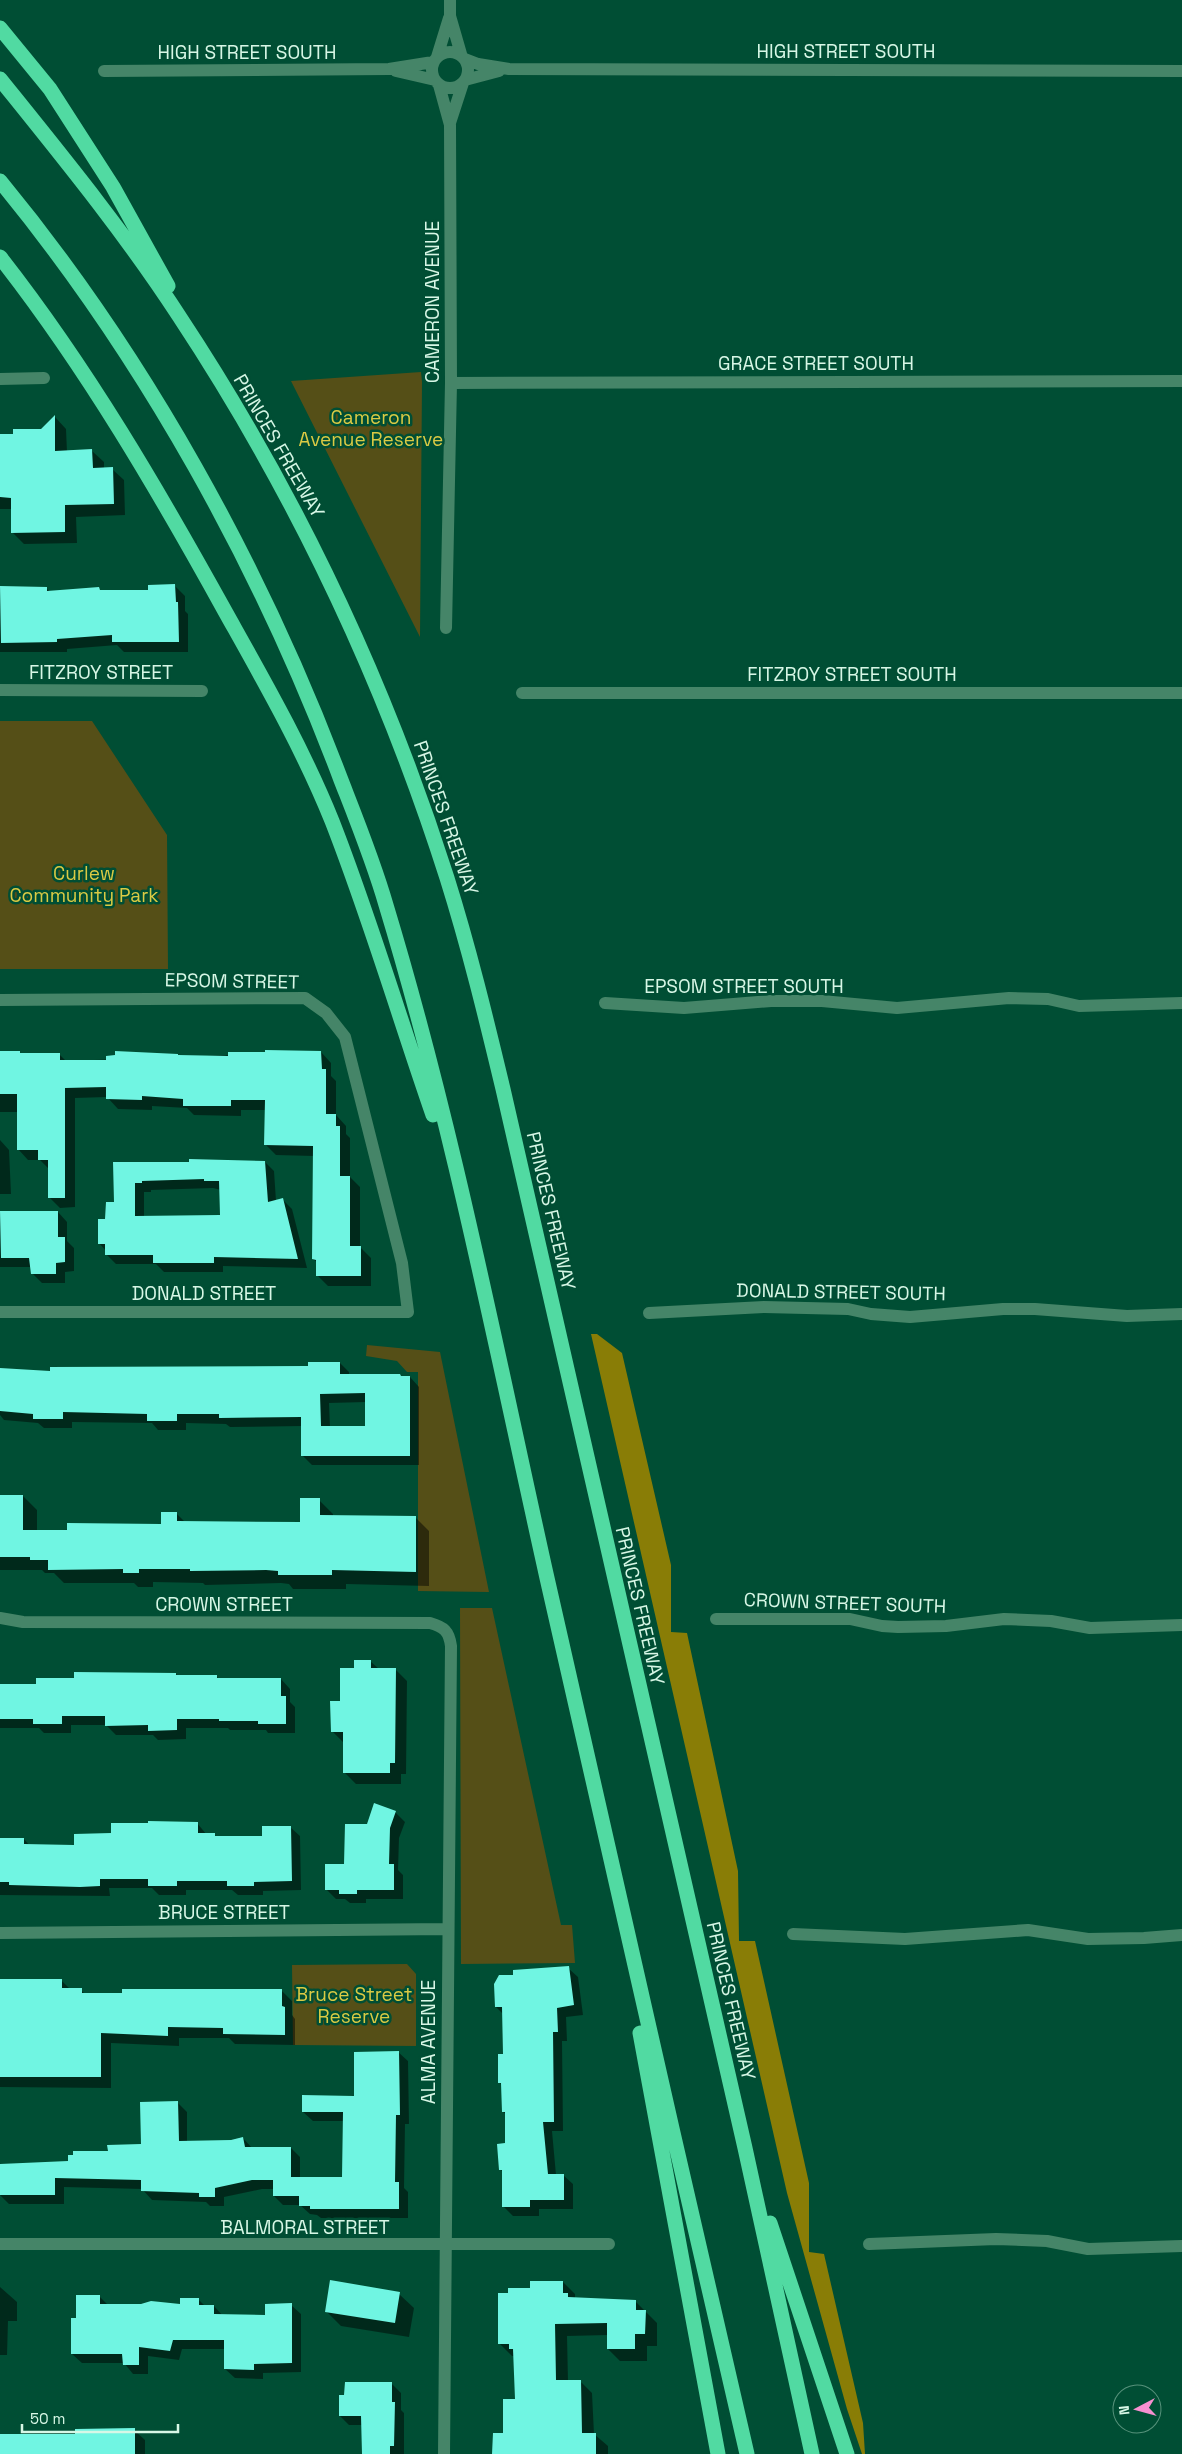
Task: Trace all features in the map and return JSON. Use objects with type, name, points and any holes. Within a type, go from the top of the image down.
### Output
[{"type":"highway","points":[[0,28],[50,89],[113,187],[228,394]]},
{"type":"highway","name":"PRINCES FREEWAY","points":[[0,79],[102,206],[179,316],[228,394],[302,525],[361,650],[427,818],[467,944],[505,1098],[745,2148],[812,2454]]},
{"type":"highway","points":[[0,181],[82,290],[151,394],[214,500],[276,624],[322,727],[385,902],[466,1214],[599,1813],[747,2454]]},
{"type":"highway","points":[[0,257],[38,305],[128,442],[180,528],[288,726],[331,819],[375,936],[466,1214]]},
{"type":"highway","points":[[599,1813],[718,2454]]},
{"type":"highway","points":[[745,2148],[847,2454]]},
{"type":"street","points":[[450,0],[450,16],[468,71],[464,81],[452,88],[437,83],[432,68],[450,16]]},
{"type":"street","points":[[435,59],[448,51],[463,57]]},
{"type":"street","name":"HIGH STREET SOUTH","points":[[463,57],[488,66],[509,69],[1182,71]]},
{"type":"street","name":"HIGH STREET SOUTH","points":[[104,71],[389,69],[435,59]]},
{"type":"street","name":"HIGH STREET SOUTH","points":[[389,69],[437,83]]},
{"type":"street","name":"HIGH STREET SOUTH","points":[[464,81],[509,69]]},
{"type":"street","name":"CAMERON AVENUE","points":[[446,628],[451,383],[450,125],[456,98],[464,81]]},
{"type":"street","name":"CAMERON AVENUE","points":[[437,83],[450,125]]},
{"type":"street","points":[[0,379],[44,378]]},
{"type":"street","name":"GRACE STREET SOUTH","points":[[451,383],[1182,381]]},
{"type":"street","name":"FITZROY STREET","points":[[0,690],[202,691]]},
{"type":"street","name":"FITZROY STREET SOUTH","points":[[522,693],[1182,693]]},
{"type":"street","name":"EPSOM STREET","points":[[0,1000],[305,998],[326,1013],[345,1037],[402,1263],[408,1312]]},
{"type":"street","name":"EPSOM STREET SOUTH","points":[[605,1003],[684,1008],[771,1001],[822,1001],[896,1008],[1009,998],[1048,999],[1079,1006],[1182,1004]]},
{"type":"street","name":"DONALD STREET SOUTH","points":[[649,1313],[764,1307],[848,1309],[871,1314],[910,1317],[1011,1309],[1127,1316],[1182,1314]]},
{"type":"street","name":"DONALD STREET","points":[[0,1312],[408,1312]]},
{"type":"street","name":"CROWN STREET","points":[[0,1618],[23,1622],[430,1623],[441,1626],[446,1630]]},
{"type":"street","name":"CROWN STREET SOUTH","points":[[716,1619],[850,1618],[882,1626],[898,1627],[946,1626],[1004,1619],[1051,1621],[1090,1628],[1182,1625]]},
{"type":"street","name":"ALMA AVENUE","points":[[444,2454],[451,1646],[446,1630]]},
{"type":"street","name":"BRUCE STREET","points":[[0,1933],[448,1929]]},
{"type":"street","points":[[792,1934],[905,1939],[1028,1930],[1088,1939],[1182,1935]]},
{"type":"street","points":[[869,2244],[996,2239],[1047,2241],[1088,2249],[1182,2246]]},
{"type":"street","name":"BALMORAL STREET","points":[[0,2244],[445,2246],[609,2244]]},
{"type":"green space","name":"Cameron Avenue Reserve","points":[[421,372],[422,382],[420,637],[291,381]]},
{"type":"green space","name":"Curlew Community Park","points":[[0,721],[92,721],[167,835],[168,969],[0,969]]},
{"type":"green space","points":[[367,1345],[440,1352],[489,1592],[418,1591],[418,1372],[407,1372],[397,1361],[366,1356]]},
{"type":"green space","points":[[460,1608],[492,1608],[561,1925],[572,1925],[575,1963],[461,1964]]},
{"type":"green space","name":"Bruce Street Reserve","points":[[407,1964],[416,1974],[416,2046],[293,2045],[292,1965]]},
{"type":"shaded area","points":[[591,1334],[597,1334],[622,1353],[671,1565],[671,1632],[687,1633],[738,1871],[739,1941],[755,1941],[809,2183],[809,2252],[824,2254],[863,2423],[865,2454],[862,2454],[847,2409],[787,2193]]},
{"type":"building","points":[[55,415],[55,451],[92,449],[93,468],[113,467],[114,504],[65,505],[65,532],[11,533],[11,498],[0,497],[0,434],[13,434],[13,429],[41,429]]},
{"type":"building","points":[[175,584],[176,602],[178,602],[179,642],[112,642],[112,635],[57,639],[57,642],[1,643],[0,586],[47,587],[47,591],[99,587],[100,590],[148,590],[148,585]]},
{"type":"building","points":[[265,1050],[321,1051],[322,1069],[326,1069],[326,1114],[336,1114],[336,1126],[340,1126],[340,1176],[350,1176],[350,1246],[361,1246],[361,1276],[316,1276],[316,1260],[312,1259],[313,1146],[264,1145],[265,1100],[231,1100],[231,1106],[183,1106],[183,1099],[142,1096],[142,1100],[106,1099],[106,1087],[65,1088],[65,1198],[48,1198],[48,1160],[38,1160],[38,1150],[17,1150],[17,1094],[0,1094],[0,1051],[60,1053],[60,1060],[106,1060],[106,1056],[115,1055],[115,1051],[228,1056],[228,1052],[265,1052]]},
{"type":"building","points":[[189,1159],[265,1161],[268,1202],[283,1198],[298,1259],[214,1257],[214,1263],[153,1263],[153,1255],[105,1255],[105,1244],[98,1244],[98,1219],[105,1219],[106,1202],[114,1202],[113,1162],[189,1162]],"holes":[[[204,1179],[204,1181],[219,1181],[220,1215],[135,1216],[135,1183],[142,1183],[142,1181]]]},
{"type":"building","points":[[0,1211],[58,1211],[58,1237],[65,1237],[65,1262],[56,1263],[56,1274],[31,1274],[29,1258],[1,1258]]},
{"type":"building","points":[[308,1362],[340,1362],[340,1374],[400,1374],[401,1376],[410,1376],[410,1456],[301,1456],[301,1417],[219,1418],[219,1414],[177,1414],[177,1421],[147,1421],[147,1414],[63,1412],[63,1419],[33,1419],[33,1414],[0,1411],[0,1368],[50,1371],[50,1367],[308,1366]],"holes":[[[365,1393],[365,1426],[321,1426],[320,1394]]]},
{"type":"building","points":[[0,1495],[23,1495],[23,1530],[67,1530],[67,1523],[161,1524],[161,1512],[177,1512],[177,1521],[300,1522],[300,1498],[320,1498],[320,1515],[416,1516],[416,1572],[332,1570],[332,1575],[278,1575],[278,1571],[266,1570],[190,1571],[190,1569],[139,1569],[139,1573],[123,1573],[123,1569],[48,1570],[48,1560],[30,1560],[30,1557],[0,1557]]},
{"type":"building","points":[[354,1660],[371,1660],[371,1668],[396,1668],[395,1763],[390,1763],[390,1773],[343,1773],[343,1732],[331,1732],[330,1701],[340,1701],[340,1668],[354,1668]]},
{"type":"building","points":[[74,1672],[176,1673],[176,1675],[217,1675],[217,1678],[281,1678],[281,1696],[286,1696],[286,1724],[258,1724],[258,1721],[219,1721],[219,1719],[177,1719],[177,1730],[148,1731],[148,1725],[105,1726],[105,1716],[62,1716],[62,1724],[33,1724],[33,1719],[0,1719],[0,1684],[36,1684],[36,1678],[74,1678]]},
{"type":"building","points":[[374,1803],[396,1811],[390,1828],[389,1864],[394,1864],[394,1890],[357,1890],[357,1894],[339,1894],[339,1890],[325,1890],[325,1864],[344,1864],[345,1824],[367,1824]]},
{"type":"building","points":[[148,1821],[198,1822],[198,1833],[215,1833],[215,1836],[262,1836],[262,1826],[291,1826],[292,1881],[254,1882],[254,1886],[227,1886],[227,1881],[177,1881],[177,1886],[148,1886],[148,1879],[100,1879],[100,1886],[80,1887],[9,1885],[9,1882],[0,1882],[0,1838],[24,1838],[24,1844],[74,1845],[74,1834],[111,1833],[111,1823],[148,1823]]},
{"type":"building","points":[[569,1966],[574,2005],[557,2008],[558,2032],[553,2032],[554,2122],[543,2122],[548,2174],[564,2174],[564,2200],[530,2200],[530,2207],[502,2207],[502,2170],[499,2170],[497,2144],[505,2143],[505,2112],[502,2112],[501,2083],[498,2083],[498,2054],[503,2054],[502,2007],[495,2007],[494,1984],[499,1975],[513,1975],[513,1970]]},
{"type":"building","points":[[0,1979],[62,1979],[62,1988],[82,1988],[82,1993],[122,1993],[122,1989],[282,1989],[282,2006],[285,2007],[285,2035],[223,2034],[223,2028],[168,2027],[168,2036],[101,2033],[101,2077],[0,2077]]},
{"type":"building","points":[[399,2051],[400,2115],[396,2115],[395,2182],[399,2182],[399,2209],[310,2209],[310,2206],[299,2206],[299,2196],[273,2196],[273,2180],[252,2180],[215,2188],[215,2197],[199,2197],[199,2193],[141,2191],[141,2180],[55,2178],[55,2195],[0,2195],[0,2164],[68,2161],[68,2155],[73,2155],[73,2151],[108,2151],[107,2145],[141,2144],[140,2102],[178,2101],[179,2141],[231,2140],[243,2137],[245,2147],[291,2147],[291,2177],[342,2177],[343,2112],[302,2112],[302,2095],[354,2096],[354,2052]]},
{"type":"building","points":[[330,2280],[400,2292],[395,2323],[325,2312]]},
{"type":"building","points":[[530,2281],[563,2281],[563,2293],[568,2293],[568,2297],[636,2300],[636,2310],[646,2310],[645,2334],[635,2334],[635,2349],[607,2349],[607,2323],[555,2324],[556,2380],[581,2380],[582,2433],[596,2433],[596,2454],[492,2454],[493,2433],[503,2433],[503,2399],[515,2399],[513,2349],[509,2349],[509,2344],[498,2344],[498,2293],[508,2293],[508,2288],[530,2288]]},
{"type":"building","points":[[76,2295],[100,2295],[100,2304],[141,2304],[151,2301],[180,2304],[180,2298],[199,2298],[199,2305],[214,2305],[214,2314],[265,2315],[265,2304],[292,2303],[292,2363],[254,2364],[254,2370],[224,2369],[224,2340],[173,2340],[170,2351],[139,2347],[139,2365],[123,2365],[122,2354],[71,2354],[71,2318],[76,2318]]},
{"type":"building","points":[[345,2382],[392,2382],[392,2402],[395,2402],[394,2446],[390,2446],[390,2454],[362,2454],[361,2416],[339,2416],[339,2395],[344,2395]]},
{"type":"building","points":[[135,2428],[135,2454],[0,2454],[0,2434],[75,2434],[75,2429]]}]
